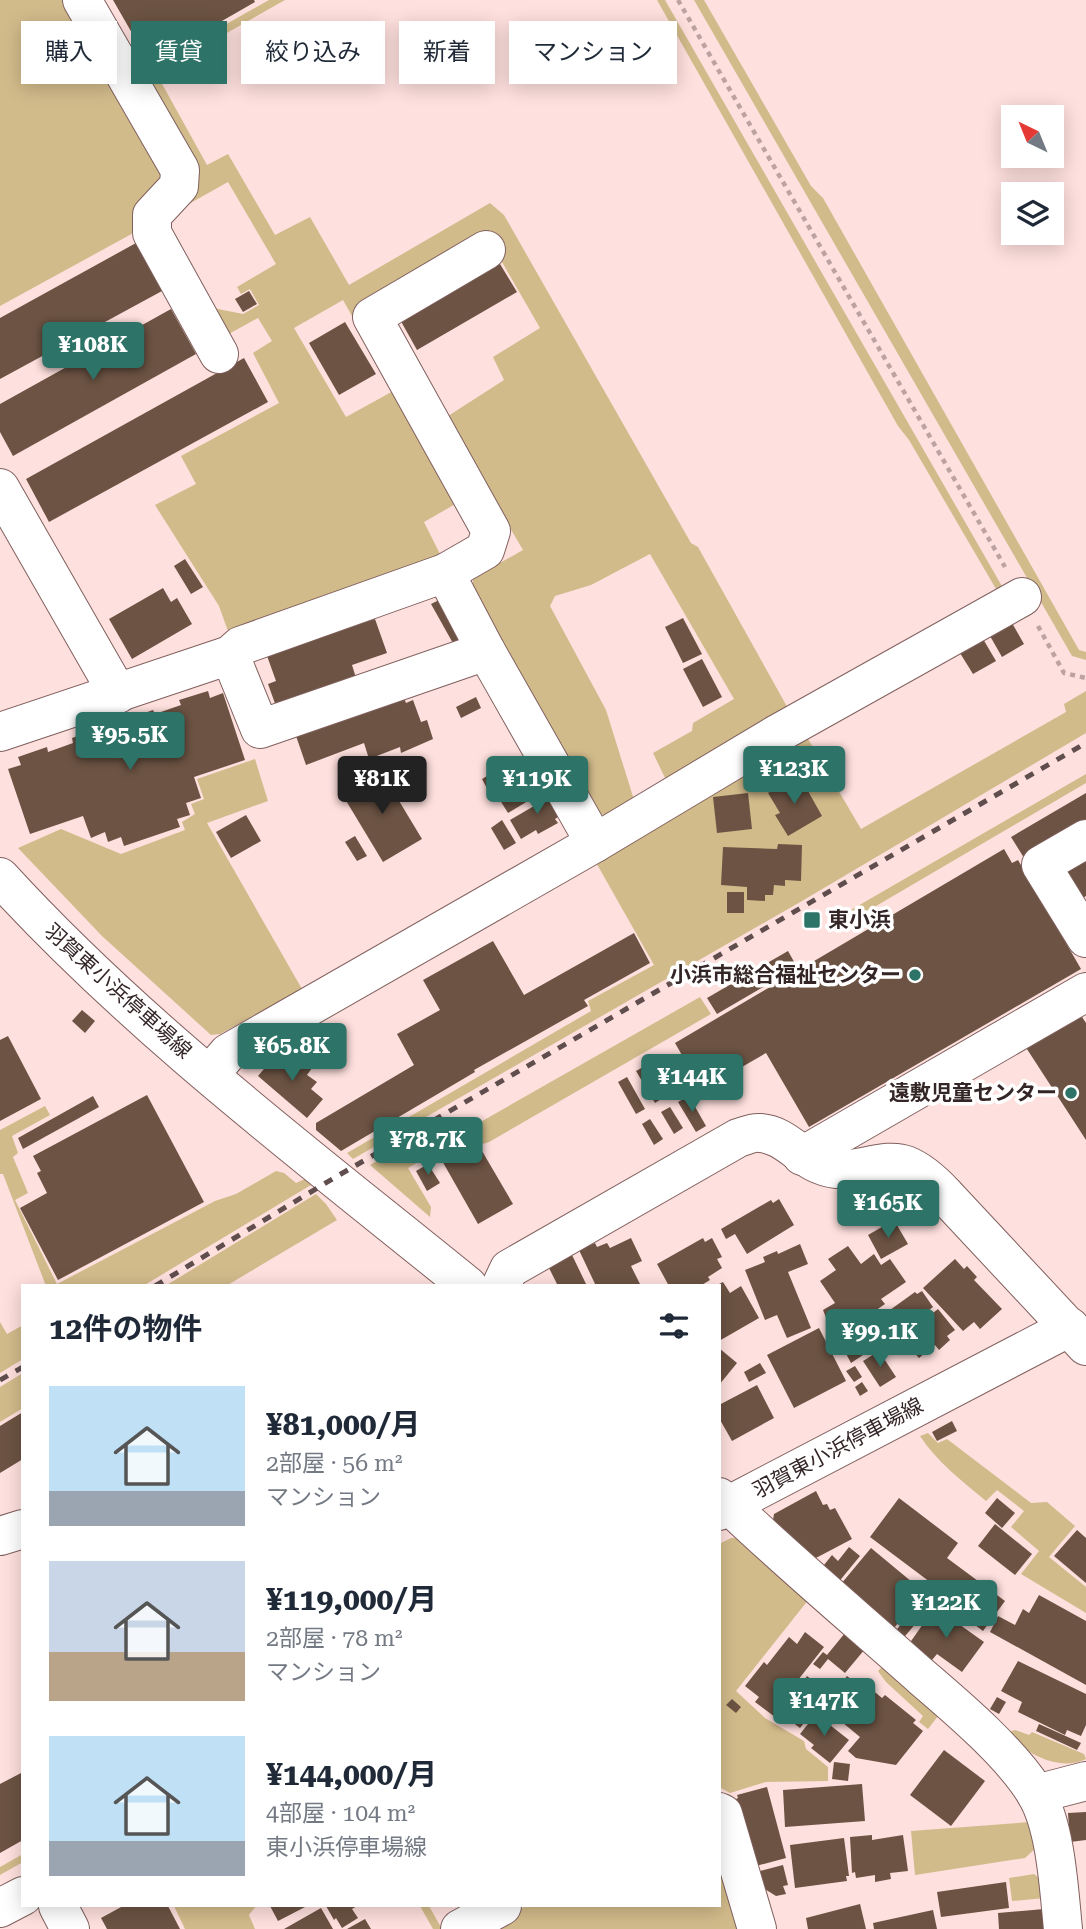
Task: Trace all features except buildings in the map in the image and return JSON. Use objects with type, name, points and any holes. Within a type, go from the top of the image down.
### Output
[{"type":"street","points":[[82,0],[180,170],[179,186],[152,215],[152,233],[219,354]]},
{"type":"street","points":[[0,732],[230,655],[240,646],[445,573],[485,551],[491,531],[372,317],[486,250]]},
{"type":"street","points":[[0,488],[118,694]]},
{"type":"street","points":[[445,573],[595,844]]},
{"type":"street","points":[[210,1074],[228,1053],[595,844],[777,734],[1022,597]]},
{"type":"street","points":[[230,655],[260,729],[486,650]]},
{"type":"street","points":[[1086,839],[1041,865],[1086,938]]},
{"type":"street","name":"羽賀東小浜停車場線","points":[[0,877],[69,948],[210,1074],[466,1284]]},
{"type":"street","points":[[802,1156],[1086,992]]},
{"type":"street","points":[[502,1284],[509,1269],[738,1138],[758,1132],[788,1143],[817,1165],[837,1170],[904,1164],[936,1185],[1081,1331]]},
{"type":"street","name":"羽賀東小浜停車場線","points":[[722,1504],[1081,1331]]},
{"type":"street","points":[[722,1504],[984,1734],[1036,1794],[1045,1815],[1056,1862],[1063,1929]]},
{"type":"street","points":[[0,1536],[21,1530]]},
{"type":"street","points":[[1036,1794],[1086,1781]]},
{"type":"street","points":[[721,1813],[757,1929]]},
{"type":"street","points":[[0,1908],[21,1897]]},
{"type":"street","points":[[59,1907],[70,1929]]},
{"type":"street","points":[[444,1907],[458,1929],[500,1907]]},
{"type":"path","points":[[678,0],[1065,673],[1086,678]]},
{"type":"shaded area","points":[[0,0],[62,0],[74,21],[21,21],[21,84],[110,84],[172,179],[137,231],[0,306]]},
{"type":"shaded area","points":[[269,0],[285,0],[248,21],[241,21],[241,25],[227,33],[227,24]]},
{"type":"shaded area","points":[[657,0],[665,0],[1003,588],[994,602],[795,716],[775,721],[668,784],[653,753],[692,731],[693,723],[734,699],[650,554],[591,585],[555,596],[550,606],[606,710],[635,803],[611,817],[592,812],[481,616],[473,593],[473,578],[523,550],[445,418],[504,380],[493,357],[540,328],[487,236],[352,316],[343,300],[294,328],[346,417],[395,390],[459,502],[424,522],[440,554],[434,562],[229,634],[219,606],[155,505],[196,484],[181,456],[279,403],[253,353],[272,341],[258,318],[227,335],[213,308],[243,314],[259,305],[250,289],[241,294],[237,287],[276,264],[228,182],[162,219],[161,215],[191,188],[196,171],[146,84],[162,84],[207,165],[228,154],[275,235],[310,217],[349,285],[490,203],[504,215],[691,543],[698,547],[790,712],[993,597],[996,589],[909,440],[898,426],[677,35],[677,21],[669,21]]},
{"type":"shaded area","points":[[694,0],[704,0],[811,186],[823,198],[1079,650],[1086,652],[1086,660],[1072,656]]},
{"type":"shaded area","points":[[1086,691],[1086,733],[802,901],[353,1159],[347,1153],[591,1011],[588,1001],[654,965],[594,859],[804,732],[861,829],[1066,712],[1064,704]]},
{"type":"shaded area","points":[[255,759],[268,801],[207,823],[302,989],[220,1034],[211,1035],[102,936],[18,848],[61,829],[121,854],[185,830],[182,822],[195,814],[191,804],[204,799],[197,779]]},
{"type":"shaded area","points":[[1086,774],[1086,783],[842,926],[837,918]]},
{"type":"shaded area","points":[[700,997],[711,1014],[489,1142],[483,1144],[478,1136],[431,1163],[427,1157],[408,1168],[431,1207],[430,1217],[370,1165],[423,1134],[433,1149]]},
{"type":"shaded area","points":[[45,1106],[50,1115],[12,1136],[18,1153],[13,1157],[28,1193],[15,1200],[57,1284],[45,1284],[3,1174],[0,1174],[0,1130]]},
{"type":"shaded area","points":[[276,1171],[284,1173],[296,1183],[305,1179],[311,1185],[146,1284],[57,1284]]},
{"type":"shaded area","points":[[316,1194],[337,1220],[229,1284],[168,1284]]},
{"type":"shaded area","points":[[0,1322],[7,1334],[21,1326],[21,1360],[0,1373]]},
{"type":"shaded area","points":[[21,1374],[21,1409],[0,1422],[0,1387]]},
{"type":"shaded area","points":[[928,1433],[938,1443],[947,1439],[1031,1503],[1047,1502],[1075,1526],[1049,1557],[1086,1587],[1086,1613],[1021,1574],[1039,1551],[1011,1527],[1024,1511],[997,1490],[986,1501],[934,1454],[920,1436]]},
{"type":"shaded area","points":[[731,1538],[740,1538],[809,1599],[736,1691],[765,1718],[804,1741],[806,1749],[828,1767],[828,1781],[766,1782],[730,1793],[721,1788],[721,1543]]},
{"type":"shaded area","points":[[883,1666],[938,1716],[928,1729],[919,1722],[923,1716],[886,1682],[878,1671]]},
{"type":"shaded area","points":[[1015,1730],[1029,1735],[1032,1732],[1084,1754],[1086,1759],[1064,1764],[1042,1758],[1005,1733]]},
{"type":"shaded area","points":[[1030,1822],[1037,1847],[1025,1858],[915,1875],[911,1831]]},
{"type":"shaded area","points":[[21,1855],[21,1863],[0,1875],[0,1867]]},
{"type":"shaded area","points":[[721,1857],[744,1929],[489,1929],[490,1925],[524,1907],[721,1907]]},
{"type":"shaded area","points":[[1034,1874],[1043,1881],[1045,1898],[1012,1901],[1009,1878]]},
{"type":"shaded area","points":[[174,1907],[255,1907],[249,1915],[255,1929],[185,1929]]},
{"type":"shaded area","points":[[421,1907],[430,1907],[442,1929],[433,1929]]},
{"type":"railway","points":[[158,1284],[334,1178],[1086,743]]},
{"type":"railway","points":[[0,1380],[21,1368]]},
{"type":"place","name":"東小浜","points":[[812,920]]},
{"type":"place","name":"小浜市総合福祉センター","points":[[915,975]]},
{"type":"place","name":"遠敷児童センター","points":[[1071,1093]]}]
